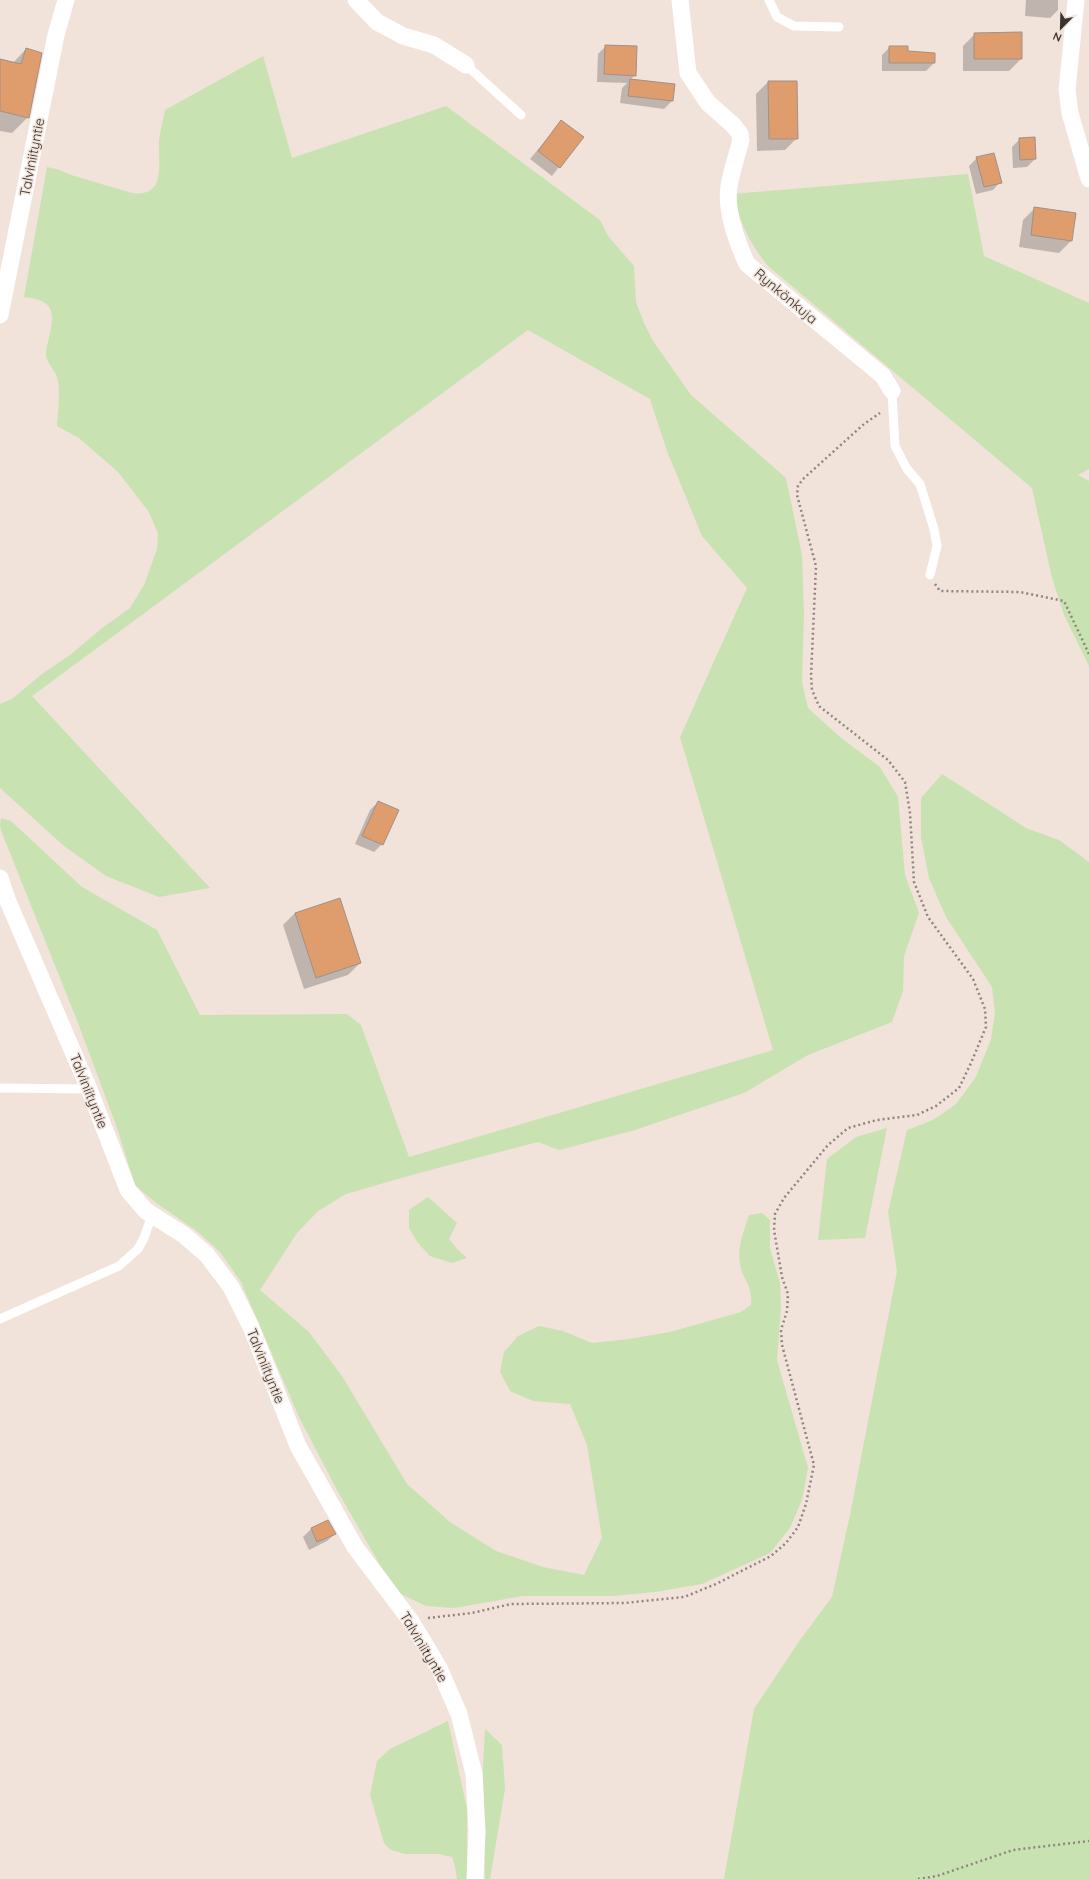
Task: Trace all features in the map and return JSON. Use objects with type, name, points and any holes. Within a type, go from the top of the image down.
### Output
[{"type":"street","name":"Talviniityntie","points":[[0,315],[56,36],[66,0]]},
{"type":"street","points":[[356,0],[377,22],[403,36],[434,45],[466,65]]},
{"type":"street","name":"Rynkönkuja","points":[[680,0],[688,73],[708,103],[734,125],[740,134],[741,140],[729,187],[730,211],[736,241],[748,264],[883,376],[892,397]]},
{"type":"street","points":[[1076,0],[1067,90],[1070,113],[1089,179]]},
{"type":"street","name":"Talviniityntie","points":[[0,878],[7,899],[89,1089],[128,1190],[146,1211],[184,1235],[207,1255],[231,1287],[252,1327],[298,1446],[355,1546],[410,1620],[439,1668],[459,1714],[474,1774],[477,1831],[475,1879]]},
{"type":"lane","points":[[769,0],[776,17],[794,26],[839,28]]},
{"type":"lane","points":[[466,65],[521,115]]},
{"type":"lane","points":[[892,397],[895,446],[907,469],[920,484],[934,529],[937,546],[930,575]]},
{"type":"lane","points":[[0,1088],[89,1089]]},
{"type":"lane","points":[[0,1319],[119,1266],[138,1249],[144,1238],[152,1215]]},
{"type":"path","points":[[410,1620],[472,1613],[511,1604],[625,1603],[684,1597],[716,1584],[771,1556],[786,1543],[798,1527],[806,1504],[814,1465],[782,1345],[782,1330],[787,1311],[788,1294],[782,1277],[774,1230],[775,1214],[784,1198],[828,1145],[848,1128],[877,1120],[917,1115],[936,1106],[958,1088],[971,1063],[986,1027],[986,1008],[973,979],[928,917],[914,882],[910,813],[905,782],[888,760],[820,706],[812,690],[811,676],[816,566],[797,495],[798,486],[803,479],[892,397]]},
{"type":"path","points":[[930,575],[940,591],[1020,592],[1064,601],[1089,654]]},
{"type":"path","points":[[918,1879],[937,1876],[1013,1850],[1089,1841]]},
{"type":"green space","points":[[263,56],[292,158],[446,106],[600,220],[608,236],[634,266],[636,302],[644,323],[653,341],[691,395],[786,478],[802,555],[804,614],[802,682],[808,708],[841,738],[880,767],[898,797],[905,875],[919,913],[904,956],[903,991],[892,1022],[808,1055],[744,1093],[635,1130],[559,1150],[538,1142],[415,1174],[346,1194],[318,1211],[297,1233],[260,1290],[309,1332],[342,1376],[407,1484],[450,1522],[496,1551],[543,1567],[584,1575],[602,1538],[587,1445],[570,1404],[533,1401],[510,1391],[500,1372],[504,1352],[518,1336],[539,1326],[563,1331],[592,1343],[629,1339],[670,1332],[741,1312],[751,1305],[751,1298],[749,1287],[741,1269],[739,1251],[749,1215],[762,1213],[770,1220],[770,1248],[780,1283],[781,1307],[777,1360],[808,1468],[802,1500],[790,1528],[770,1553],[702,1584],[655,1592],[612,1596],[523,1596],[454,1608],[426,1606],[401,1594],[380,1565],[337,1490],[299,1417],[241,1282],[220,1252],[198,1232],[155,1202],[135,1185],[116,1125],[78,1023],[2,833],[0,826],[1,818],[11,821],[82,887],[157,930],[200,1015],[347,1014],[361,1025],[409,1157],[773,1050],[680,737],[747,588],[702,536],[667,451],[650,399],[528,330],[32,696],[210,888],[159,897],[106,876],[64,846],[0,788],[0,704],[12,699],[42,674],[70,655],[101,629],[130,608],[144,585],[157,549],[158,534],[149,512],[118,472],[79,438],[57,426],[59,388],[57,377],[46,355],[52,324],[51,311],[43,302],[24,297],[47,167],[132,193],[143,193],[151,190],[156,184],[158,177],[159,141],[165,110]]},
{"type":"green space","points":[[968,174],[984,256],[1089,303],[1089,469],[1078,475],[1089,481],[1089,666],[1064,615],[1052,578],[1032,488],[768,266],[746,232],[733,194]]},
{"type":"green space","points":[[942,774],[1026,828],[1059,840],[1089,862],[1089,1879],[724,1879],[754,1709],[800,1640],[832,1597],[850,1515],[897,1271],[888,1212],[907,1130],[933,1120],[956,1104],[976,1077],[991,1039],[995,1013],[992,987],[946,917],[929,878],[921,837],[921,798]]},
{"type":"green space","points":[[887,1128],[865,1238],[818,1240],[827,1159],[856,1137]]},
{"type":"green space","points":[[428,1197],[457,1223],[449,1239],[467,1258],[452,1263],[430,1256],[418,1243],[409,1228],[409,1210]]},
{"type":"green space","points":[[448,1721],[467,1809],[467,1879],[457,1879],[452,1857],[439,1854],[405,1854],[391,1850],[384,1843],[370,1795],[377,1761],[390,1749]]},
{"type":"green space","points":[[485,1729],[502,1745],[505,1789],[490,1879],[485,1879],[483,1768]]},
{"type":"building","points":[[1022,32],[1022,59],[974,59],[974,33]]},
{"type":"building","points":[[605,45],[637,46],[636,76],[604,74]]},
{"type":"building","points":[[889,46],[908,46],[908,51],[935,53],[935,63],[889,63]]},
{"type":"building","points":[[26,48],[42,53],[29,118],[0,111],[0,59],[21,64]]},
{"type":"building","points":[[630,79],[675,84],[673,101],[628,96]]},
{"type":"building","points":[[768,81],[797,81],[798,139],[769,139]]},
{"type":"building","points":[[561,120],[584,137],[560,168],[538,151]]},
{"type":"building","points":[[1035,137],[1036,159],[1020,160],[1019,138]]},
{"type":"building","points":[[994,153],[1002,183],[984,187],[976,157]]},
{"type":"building","points":[[1034,207],[1076,213],[1072,241],[1031,235]]},
{"type":"building","points":[[378,801],[399,810],[383,845],[362,836]]},
{"type":"building","points":[[340,898],[361,963],[316,978],[295,913]]},
{"type":"building","points":[[328,1520],[336,1534],[317,1542],[311,1528]]}]
